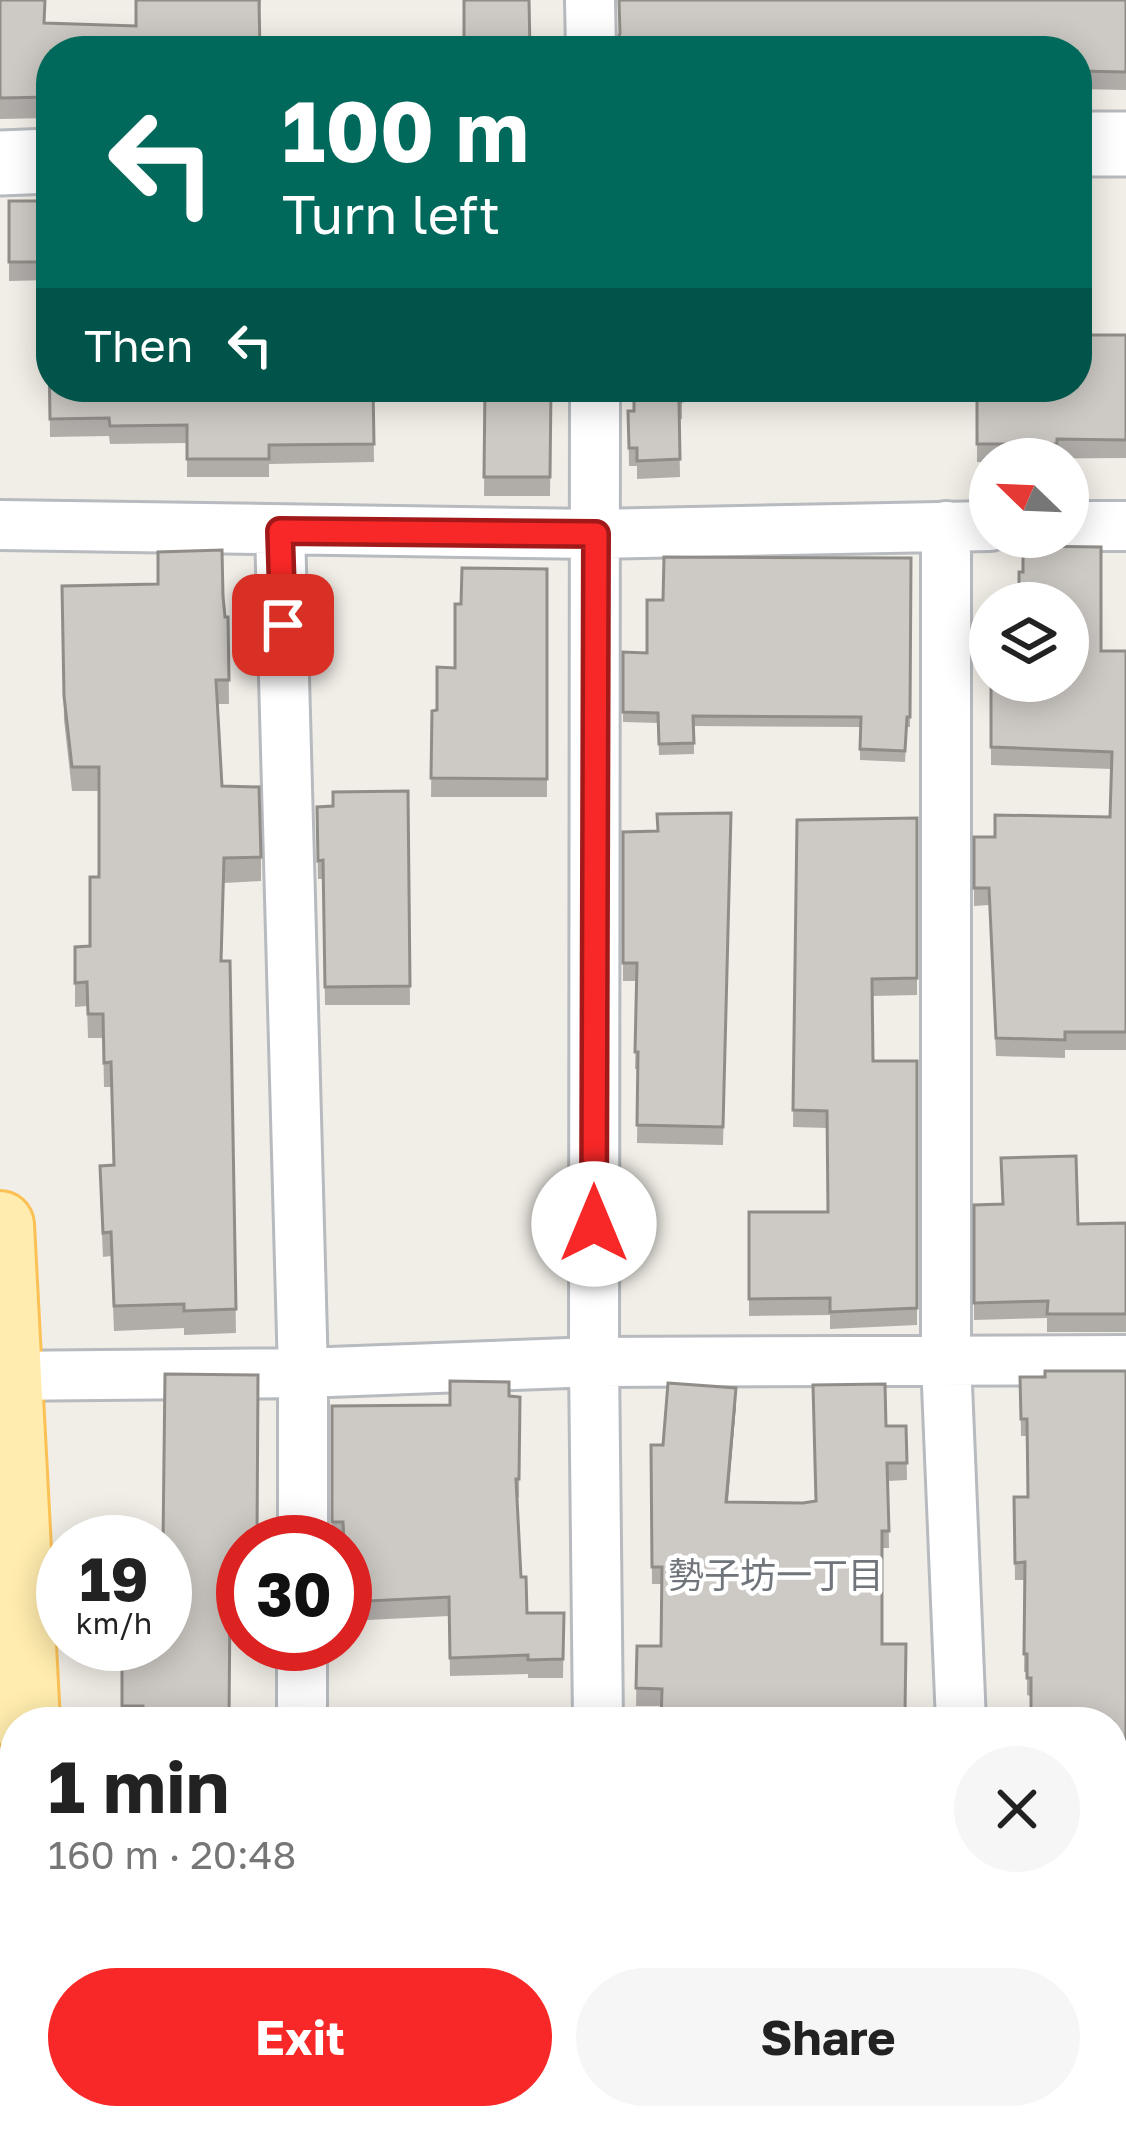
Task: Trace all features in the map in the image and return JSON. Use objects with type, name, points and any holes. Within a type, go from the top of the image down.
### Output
[{"type":"main road","points":[[0,1225],[3,1375],[25,1707]]},
{"type":"street","points":[[590,0],[591,36]]},
{"type":"street","points":[[1092,144],[1126,144]]},
{"type":"street","points":[[0,163],[36,162]]},
{"type":"street","points":[[595,402],[598,1707]]},
{"type":"street","points":[[0,525],[596,534],[968,526],[946,1361],[960,1707]]},
{"type":"street","points":[[1089,526],[1126,526]]},
{"type":"street","points":[[280,531],[303,1515]]},
{"type":"street","points":[[3,1375],[303,1373],[594,1362],[1126,1360]]},
{"type":"street","points":[[302,1671],[302,1707]]},
{"type":"building","points":[[0,0],[45,0],[44,23],[136,26],[136,0],[259,0],[260,36],[36,36],[36,97],[0,98]]},
{"type":"building","points":[[464,0],[529,0],[530,36],[464,36]]},
{"type":"building","points":[[619,0],[1126,0],[1126,72],[1092,71],[1092,36],[620,33]]},
{"type":"building","points":[[9,201],[36,201],[36,262],[9,262]]},
{"type":"building","points":[[1092,335],[1126,335],[1126,440],[977,438],[977,402],[1092,402]]},
{"type":"building","points":[[50,402],[373,402],[374,444],[269,445],[269,459],[187,459],[187,425],[110,426],[109,418],[50,419]]},
{"type":"building","points":[[485,402],[551,402],[550,477],[484,477]]},
{"type":"building","points":[[634,402],[679,402],[680,459],[637,461],[637,448],[629,448],[628,411],[634,411]]},
{"type":"building","points":[[1089,547],[1101,547],[1101,651],[1126,651],[1126,1032],[1065,1032],[1065,1040],[996,1038],[989,888],[974,888],[974,837],[995,837],[995,815],[1110,817],[1112,752],[991,747],[991,702],[1089,702],[1089,582],[1019,582],[1019,572],[1023,572],[1023,558],[1089,558]]},
{"type":"building","points":[[222,550],[229,680],[216,680],[222,786],[259,787],[261,857],[224,858],[221,961],[230,961],[236,1309],[184,1311],[184,1304],[114,1306],[111,1232],[103,1233],[100,1166],[114,1165],[111,1062],[104,1063],[103,1014],[88,1014],[87,982],[75,983],[75,947],[90,946],[90,877],[99,877],[99,767],[72,767],[64,696],[62,586],[158,584],[158,552]]},
{"type":"building","points":[[664,557],[911,558],[910,717],[905,751],[860,749],[861,717],[693,716],[694,743],[659,744],[658,713],[623,712],[623,652],[647,653],[647,600],[663,600]]},
{"type":"building","points":[[462,568],[547,569],[547,779],[431,778],[437,667],[455,668],[455,604],[461,604]]},
{"type":"building","points":[[408,791],[410,986],[325,987],[323,860],[318,861],[317,807],[333,806],[333,792]]},
{"type":"building","points":[[731,813],[723,1127],[637,1125],[637,963],[623,963],[623,832],[658,831],[657,814]]},
{"type":"building","points":[[917,818],[917,978],[872,979],[873,1061],[917,1061],[917,1308],[830,1312],[830,1298],[749,1299],[749,1212],[828,1212],[827,1111],[793,1110],[797,820]]},
{"type":"building","points":[[1076,1156],[1078,1224],[1126,1223],[1126,1314],[1047,1314],[1048,1301],[974,1303],[974,1205],[1003,1204],[1001,1158]]},
{"type":"building","points":[[1045,1371],[1126,1371],[1126,1707],[1031,1707],[1031,1678],[1027,1678],[1024,1654],[1025,1562],[1015,1563],[1014,1497],[1028,1497],[1027,1419],[1021,1419],[1020,1377],[1045,1377]]},
{"type":"building","points":[[165,1374],[258,1375],[257,1515],[216,1515],[216,1671],[229,1671],[229,1707],[122,1706],[122,1671],[192,1671],[192,1515],[163,1515]]},
{"type":"building","points":[[450,1381],[509,1382],[509,1396],[520,1397],[516,1479],[521,1577],[526,1577],[527,1613],[564,1613],[563,1659],[528,1660],[528,1655],[450,1658],[449,1597],[372,1601],[372,1515],[332,1515],[332,1406],[450,1405]]},
{"type":"building","points":[[668,1383],[736,1388],[726,1502],[816,1501],[813,1385],[885,1384],[886,1426],[906,1426],[907,1463],[887,1463],[889,1531],[882,1531],[882,1644],[906,1644],[905,1707],[661,1707],[662,1689],[636,1688],[637,1646],[661,1646],[662,1567],[652,1567],[651,1445],[663,1445]]},
{"type":"district","name":"勢子坊一丁目","points":[[776,1574]]},
{"type":"route","points":[[283,625],[280,531],[596,534],[594,1224]]}]
